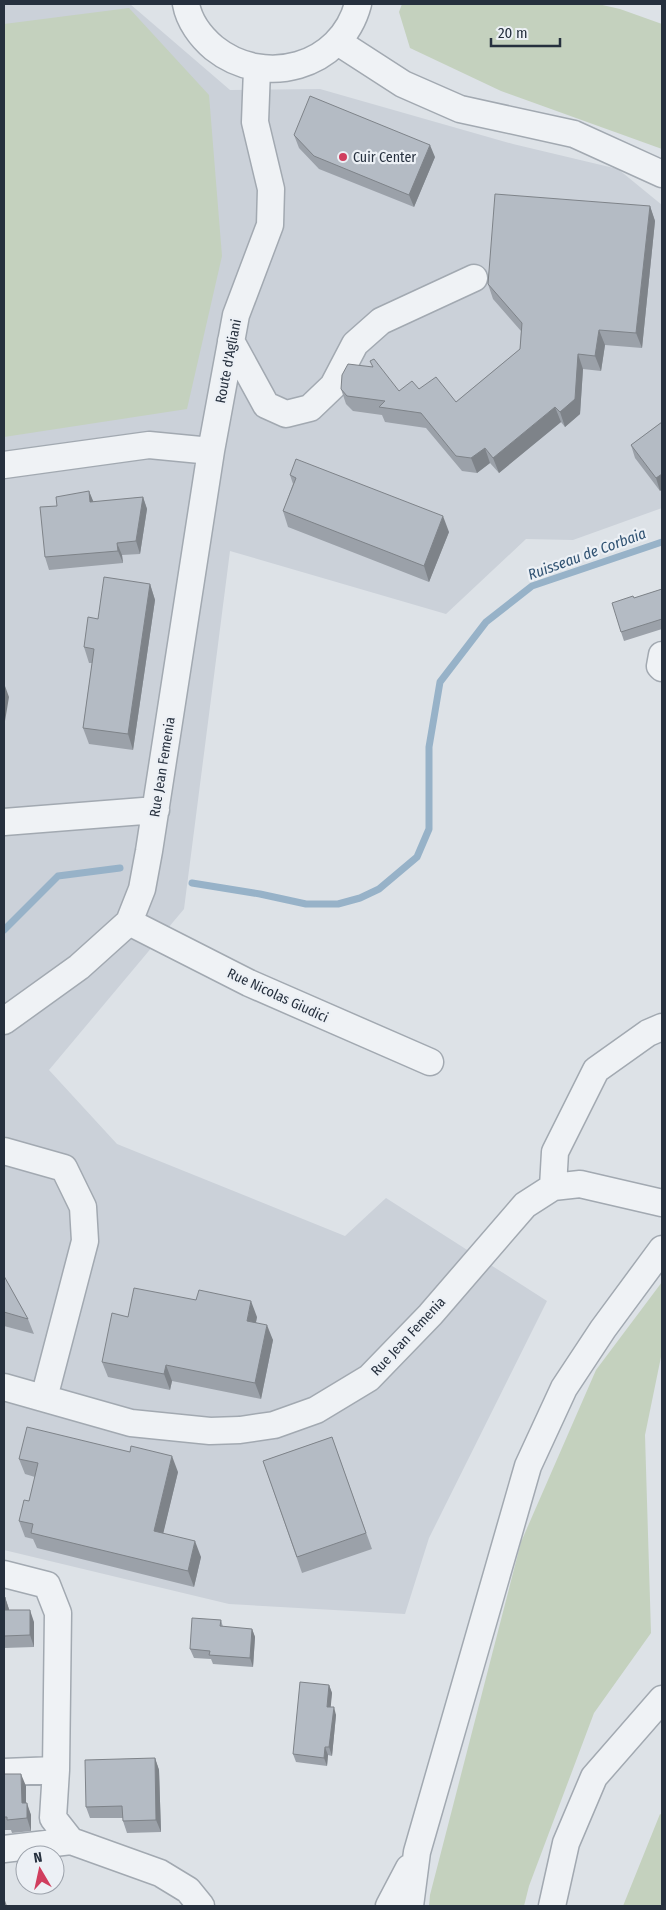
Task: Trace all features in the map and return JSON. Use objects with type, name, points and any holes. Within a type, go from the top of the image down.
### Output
[{"type":"street","points":[[186,4],[188,12],[204,39],[228,58],[257,69],[286,68],[314,59],[338,42],[355,17],[358,4]]},
{"type":"street","points":[[338,42],[404,84],[460,109],[574,134],[662,174]]},
{"type":"street","name":"Route d'Agliani","points":[[211,451],[236,315],[270,225],[271,189],[255,122],[257,69]]},
{"type":"street","points":[[231,341],[266,405],[286,414],[310,408],[333,386],[355,344],[381,321],[474,278]]},
{"type":"street","points":[[4,465],[149,445],[211,451]]},
{"type":"street","name":"Rue Jean Femenia","points":[[4,1020],[79,967],[129,922],[142,889],[156,810],[211,451]]},
{"type":"street","points":[[662,655],[660,666],[662,668]]},
{"type":"street","points":[[4,822],[156,810]]},
{"type":"street","name":"Rue Nicolas Giudici","points":[[129,922],[249,984],[430,1062]]},
{"type":"street","points":[[553,1187],[555,1152],[596,1070],[648,1034],[662,1027]]},
{"type":"street","points":[[4,1151],[64,1168],[83,1207],[85,1241],[44,1398]]},
{"type":"street","name":"Rue Jean Femenia","points":[[4,1387],[131,1423],[210,1431],[240,1430],[274,1425],[316,1410],[369,1378],[430,1315],[525,1206],[553,1187],[580,1184],[657,1202]]},
{"type":"street","points":[[410,1906],[417,1852],[528,1466],[564,1388],[603,1328],[662,1249]]},
{"type":"street","points":[[4,1574],[47,1585],[58,1613],[56,1770],[53,1818],[71,1841]]},
{"type":"street","points":[[552,1906],[566,1843],[594,1776],[662,1699]]},
{"type":"street","points":[[4,1772],[56,1770]]},
{"type":"street","points":[[4,1849],[71,1841],[160,1873],[188,1890],[202,1906]]},
{"type":"street","points":[[389,1906],[417,1852]]},
{"type":"shaded area","points":[[4,4],[130,4],[230,90],[320,89],[513,144],[618,169],[662,205],[662,508],[573,540],[526,539],[446,614],[230,551],[184,909],[49,1070],[117,1144],[345,1236],[386,1198],[547,1301],[429,1538],[405,1614],[229,1604],[4,1550]]},
{"type":"green space","points":[[402,4],[598,4],[620,9],[662,24],[662,149],[501,91],[410,48],[399,12]]},
{"type":"green space","points":[[129,8],[209,95],[222,256],[187,409],[4,437],[4,24]]},
{"type":"green space","points":[[662,1282],[662,1352],[645,1435],[651,1633],[594,1713],[529,1886],[524,1906],[429,1906],[430,1895],[521,1542],[596,1370]]},
{"type":"green space","points":[[660,1814],[662,1815],[662,1906],[623,1906]]},
{"type":"building","points":[[310,96],[430,145],[409,195],[314,156],[294,135]]},
{"type":"building","points":[[495,194],[650,206],[636,333],[599,330],[595,356],[578,354],[575,399],[560,412],[555,407],[493,458],[485,448],[471,458],[456,456],[421,413],[379,407],[385,401],[347,396],[341,389],[342,375],[348,364],[373,367],[370,361],[374,359],[399,391],[412,381],[419,389],[436,377],[456,402],[520,349],[522,323],[488,284]]},
{"type":"building","points":[[662,422],[662,474],[656,478],[631,445]]},
{"type":"building","points":[[296,459],[443,516],[424,566],[283,511],[296,478],[290,475]]},
{"type":"building","points":[[89,491],[90,502],[143,497],[136,541],[117,543],[118,551],[45,557],[40,507],[57,506],[56,497]]},
{"type":"building","points":[[104,577],[150,584],[128,734],[83,728],[94,649],[84,647],[88,617],[98,619]]},
{"type":"building","points":[[662,589],[662,619],[621,632],[612,603]]},
{"type":"building","points":[[4,1276],[28,1319],[4,1312]]},
{"type":"building","points":[[134,1288],[196,1300],[199,1290],[251,1301],[247,1321],[267,1325],[255,1383],[166,1365],[164,1374],[102,1362],[112,1313],[128,1317]]},
{"type":"building","points":[[27,1427],[130,1452],[131,1446],[172,1456],[154,1531],[195,1541],[188,1571],[31,1533],[33,1524],[19,1521],[24,1500],[29,1501],[38,1463],[19,1459]]},
{"type":"building","points":[[332,1437],[366,1533],[297,1557],[263,1461]]},
{"type":"building","points":[[4,1597],[5,1610],[30,1610],[30,1635],[4,1636]]},
{"type":"building","points":[[192,1618],[221,1620],[220,1626],[252,1629],[250,1658],[209,1655],[210,1651],[190,1649]]},
{"type":"building","points":[[300,1682],[329,1685],[327,1707],[334,1707],[329,1747],[325,1747],[324,1758],[293,1754]]},
{"type":"building","points":[[155,1758],[156,1820],[123,1821],[122,1806],[86,1807],[85,1760]]},
{"type":"building","points":[[4,1774],[21,1774],[22,1803],[27,1803],[27,1818],[7,1820],[7,1817],[4,1817]]},
{"type":"waterway","name":"Ruisseau de Corbaia","points":[[192,883],[260,894],[306,904],[338,904],[360,898],[379,889],[417,857],[429,829],[429,747],[440,682],[486,622],[532,586],[662,542]]},
{"type":"waterway","name":"Ruisseau de Corbaia","points":[[4,930],[58,876],[120,868]]},
{"type":"place","name":"Cuir Center","points":[[343,157]]}]
